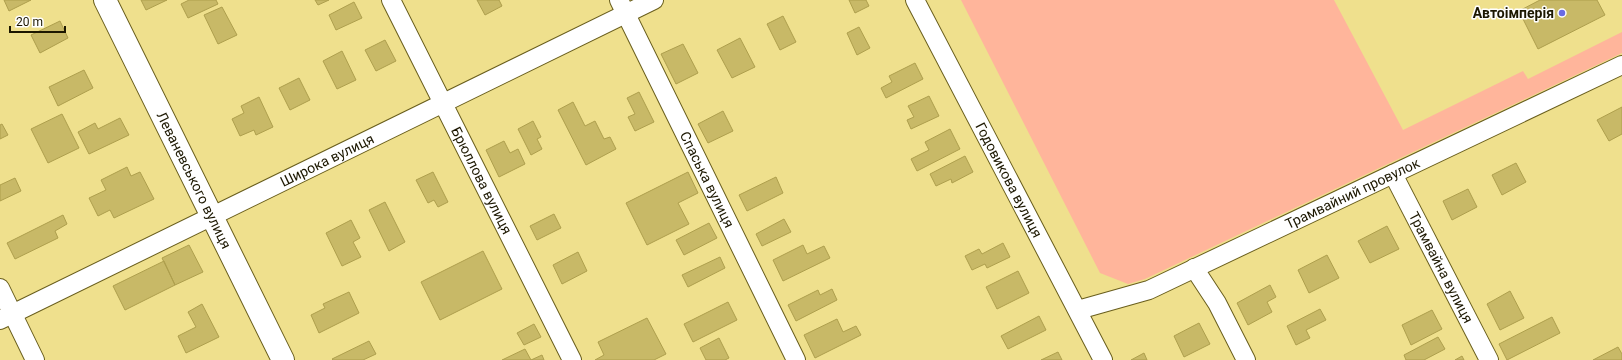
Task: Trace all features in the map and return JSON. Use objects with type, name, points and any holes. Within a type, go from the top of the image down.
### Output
[{"type":"street","name":"Леваневського вулиця","points":[[105,0],[283,360]]},
{"type":"street","name":"Брюллова вулиця","points":[[391,0],[572,360]]},
{"type":"street","name":"Широка вулиця","points":[[6,317],[444,103],[622,7],[654,0]]},
{"type":"street","name":"Годовикова вулиця","points":[[915,0],[1104,360]]},
{"type":"street","name":"Спаська вулиця","points":[[622,7],[796,360]]},
{"type":"street","name":"Трамвайний провулок","points":[[1078,310],[1149,290],[1622,65]]},
{"type":"street","name":"Трамвайна вулиця","points":[[1393,174],[1489,360]]},
{"type":"street","points":[[1194,268],[1217,303],[1246,360]]},
{"type":"street","points":[[0,288],[6,317],[35,360]]},
{"type":"shaded area","points":[[961,0],[1334,0],[1403,130],[1523,71],[1528,79],[1622,32],[1622,53],[1145,279],[1128,284],[1100,273]]},
{"type":"building","points":[[4,0],[31,0],[9,11]]},
{"type":"building","points":[[141,0],[167,0],[146,10]]},
{"type":"building","points":[[189,0],[216,0],[218,4],[188,18],[181,4]]},
{"type":"building","points":[[315,0],[329,0],[318,5]]},
{"type":"building","points":[[477,0],[499,0],[502,6],[485,15]]},
{"type":"building","points":[[849,0],[866,0],[869,6],[855,13]]},
{"type":"building","points":[[1540,0],[1597,0],[1605,15],[1538,49],[1519,11]]},
{"type":"building","points":[[354,2],[362,18],[336,30],[329,15]]},
{"type":"building","points":[[222,7],[237,35],[218,44],[204,15]]},
{"type":"building","points":[[783,16],[796,42],[780,50],[767,24]]},
{"type":"building","points":[[60,21],[68,38],[40,53],[31,35]]},
{"type":"building","points":[[859,27],[870,48],[857,55],[847,33]]},
{"type":"building","points":[[740,38],[755,67],[732,78],[717,50]]},
{"type":"building","points":[[385,40],[396,61],[376,71],[365,50]]},
{"type":"building","points":[[683,44],[698,73],[676,84],[661,54]]},
{"type":"building","points":[[342,51],[356,80],[337,89],[323,61]]},
{"type":"building","points":[[915,63],[923,79],[886,98],[881,88],[892,82],[889,76]]},
{"type":"building","points":[[84,70],[93,88],[58,106],[49,87]]},
{"type":"building","points":[[299,78],[310,100],[290,110],[279,88]]},
{"type":"building","points":[[639,92],[654,122],[635,131],[628,117],[635,114],[627,98]]},
{"type":"building","points":[[929,96],[939,116],[911,129],[907,120],[914,117],[908,106]]},
{"type":"building","points":[[259,97],[273,127],[256,135],[254,130],[240,136],[232,119],[244,113],[241,106]]},
{"type":"building","points":[[573,102],[585,126],[595,121],[604,139],[610,137],[616,149],[586,165],[558,110]]},
{"type":"building","points":[[1622,107],[1622,134],[1609,141],[1597,120]]},
{"type":"building","points":[[723,111],[733,131],[708,143],[698,124]]},
{"type":"building","points":[[62,114],[79,148],[48,163],[31,129]]},
{"type":"building","points":[[120,118],[129,135],[89,154],[78,132],[95,123],[98,129]]},
{"type":"building","points":[[533,121],[541,137],[537,139],[542,149],[531,155],[518,129]]},
{"type":"building","points":[[2,124],[8,135],[0,139],[0,125]]},
{"type":"building","points":[[950,129],[960,149],[917,171],[911,159],[929,150],[925,142]]},
{"type":"building","points":[[504,141],[510,153],[518,149],[525,164],[499,177],[486,150]]},
{"type":"building","points":[[965,156],[973,172],[952,183],[951,179],[936,186],[930,174]]},
{"type":"building","points":[[1516,163],[1526,182],[1502,195],[1492,175]]},
{"type":"building","points":[[127,167],[131,176],[140,172],[154,199],[114,218],[110,210],[98,216],[89,198],[106,190],[101,180]]},
{"type":"building","points":[[433,172],[448,202],[438,207],[434,200],[428,203],[416,180]]},
{"type":"building","points":[[688,172],[698,193],[678,203],[689,224],[647,245],[626,203]]},
{"type":"building","points":[[776,177],[783,193],[747,211],[739,195]]},
{"type":"building","points":[[15,178],[21,191],[0,201],[0,185]]},
{"type":"building","points":[[1468,189],[1477,207],[1452,220],[1443,201]]},
{"type":"building","points":[[385,202],[405,242],[389,251],[369,210]]},
{"type":"building","points":[[554,214],[561,228],[537,240],[530,226]]},
{"type":"building","points":[[63,215],[67,224],[55,231],[58,238],[15,259],[7,243]]},
{"type":"building","points":[[784,219],[791,232],[762,246],[756,234]]},
{"type":"building","points":[[351,220],[360,238],[353,242],[361,257],[342,266],[326,233]]},
{"type":"building","points":[[709,223],[717,238],[684,255],[676,240]]},
{"type":"building","points":[[1387,226],[1399,249],[1370,263],[1358,241]]},
{"type":"building","points":[[1003,243],[1010,257],[987,268],[985,264],[972,270],[965,256],[979,249],[982,254]]},
{"type":"building","points":[[189,245],[203,272],[175,285],[162,258]]},
{"type":"building","points":[[803,245],[807,254],[824,246],[830,258],[783,281],[773,260]]},
{"type":"building","points":[[483,251],[502,289],[440,320],[421,282]]},
{"type":"building","points":[[578,252],[587,271],[562,284],[553,265]]},
{"type":"building","points":[[1327,255],[1339,278],[1309,293],[1298,270]]},
{"type":"building","points":[[720,257],[725,268],[688,287],[682,275]]},
{"type":"building","points":[[164,261],[175,285],[125,310],[113,286]]},
{"type":"building","points":[[1018,271],[1029,293],[997,309],[986,287]]},
{"type":"building","points":[[1270,285],[1276,297],[1267,302],[1272,312],[1248,325],[1237,303]]},
{"type":"building","points":[[832,289],[837,300],[796,321],[788,305],[818,290],[820,295]]},
{"type":"building","points":[[1510,291],[1524,318],[1500,330],[1487,304]]},
{"type":"building","points":[[349,292],[359,313],[319,333],[311,315],[325,308],[323,304]]},
{"type":"building","points":[[728,302],[737,320],[693,342],[684,324]]},
{"type":"building","points":[[202,304],[219,337],[186,353],[178,336],[196,327],[188,312]]},
{"type":"building","points":[[1320,309],[1326,320],[1306,330],[1310,338],[1296,345],[1287,326]]},
{"type":"building","points":[[1432,310],[1442,329],[1411,345],[1402,325]]},
{"type":"building","points":[[1039,316],[1046,330],[1008,349],[1001,336]]},
{"type":"building","points":[[1552,317],[1560,333],[1507,360],[1499,344]]},
{"type":"building","points":[[647,318],[666,354],[654,360],[595,360],[604,355],[598,342]]},
{"type":"building","points":[[837,319],[843,332],[856,326],[861,335],[815,358],[804,335]]},
{"type":"building","points":[[1199,323],[1210,344],[1184,357],[1174,336]]},
{"type":"building","points":[[534,324],[541,337],[524,345],[517,333]]},
{"type":"building","points":[[1438,337],[1445,349],[1424,360],[1406,360],[1404,355]]},
{"type":"building","points":[[719,338],[729,358],[725,360],[706,360],[700,348]]},
{"type":"building","points":[[369,341],[376,354],[363,360],[332,359]]},
{"type":"building","points":[[1618,347],[1622,354],[1622,360],[1593,360]]},
{"type":"building","points":[[525,349],[531,360],[502,360]]},
{"type":"building","points":[[1058,352],[1062,360],[1041,360]]},
{"type":"building","points":[[1144,353],[1147,360],[1131,360]]},
{"type":"building","points":[[542,355],[544,360],[531,360]]},
{"type":"building","points":[[1462,356],[1464,360],[1455,360]]},
{"type":"place","name":"Автоімперія","points":[[1562,13]]}]
